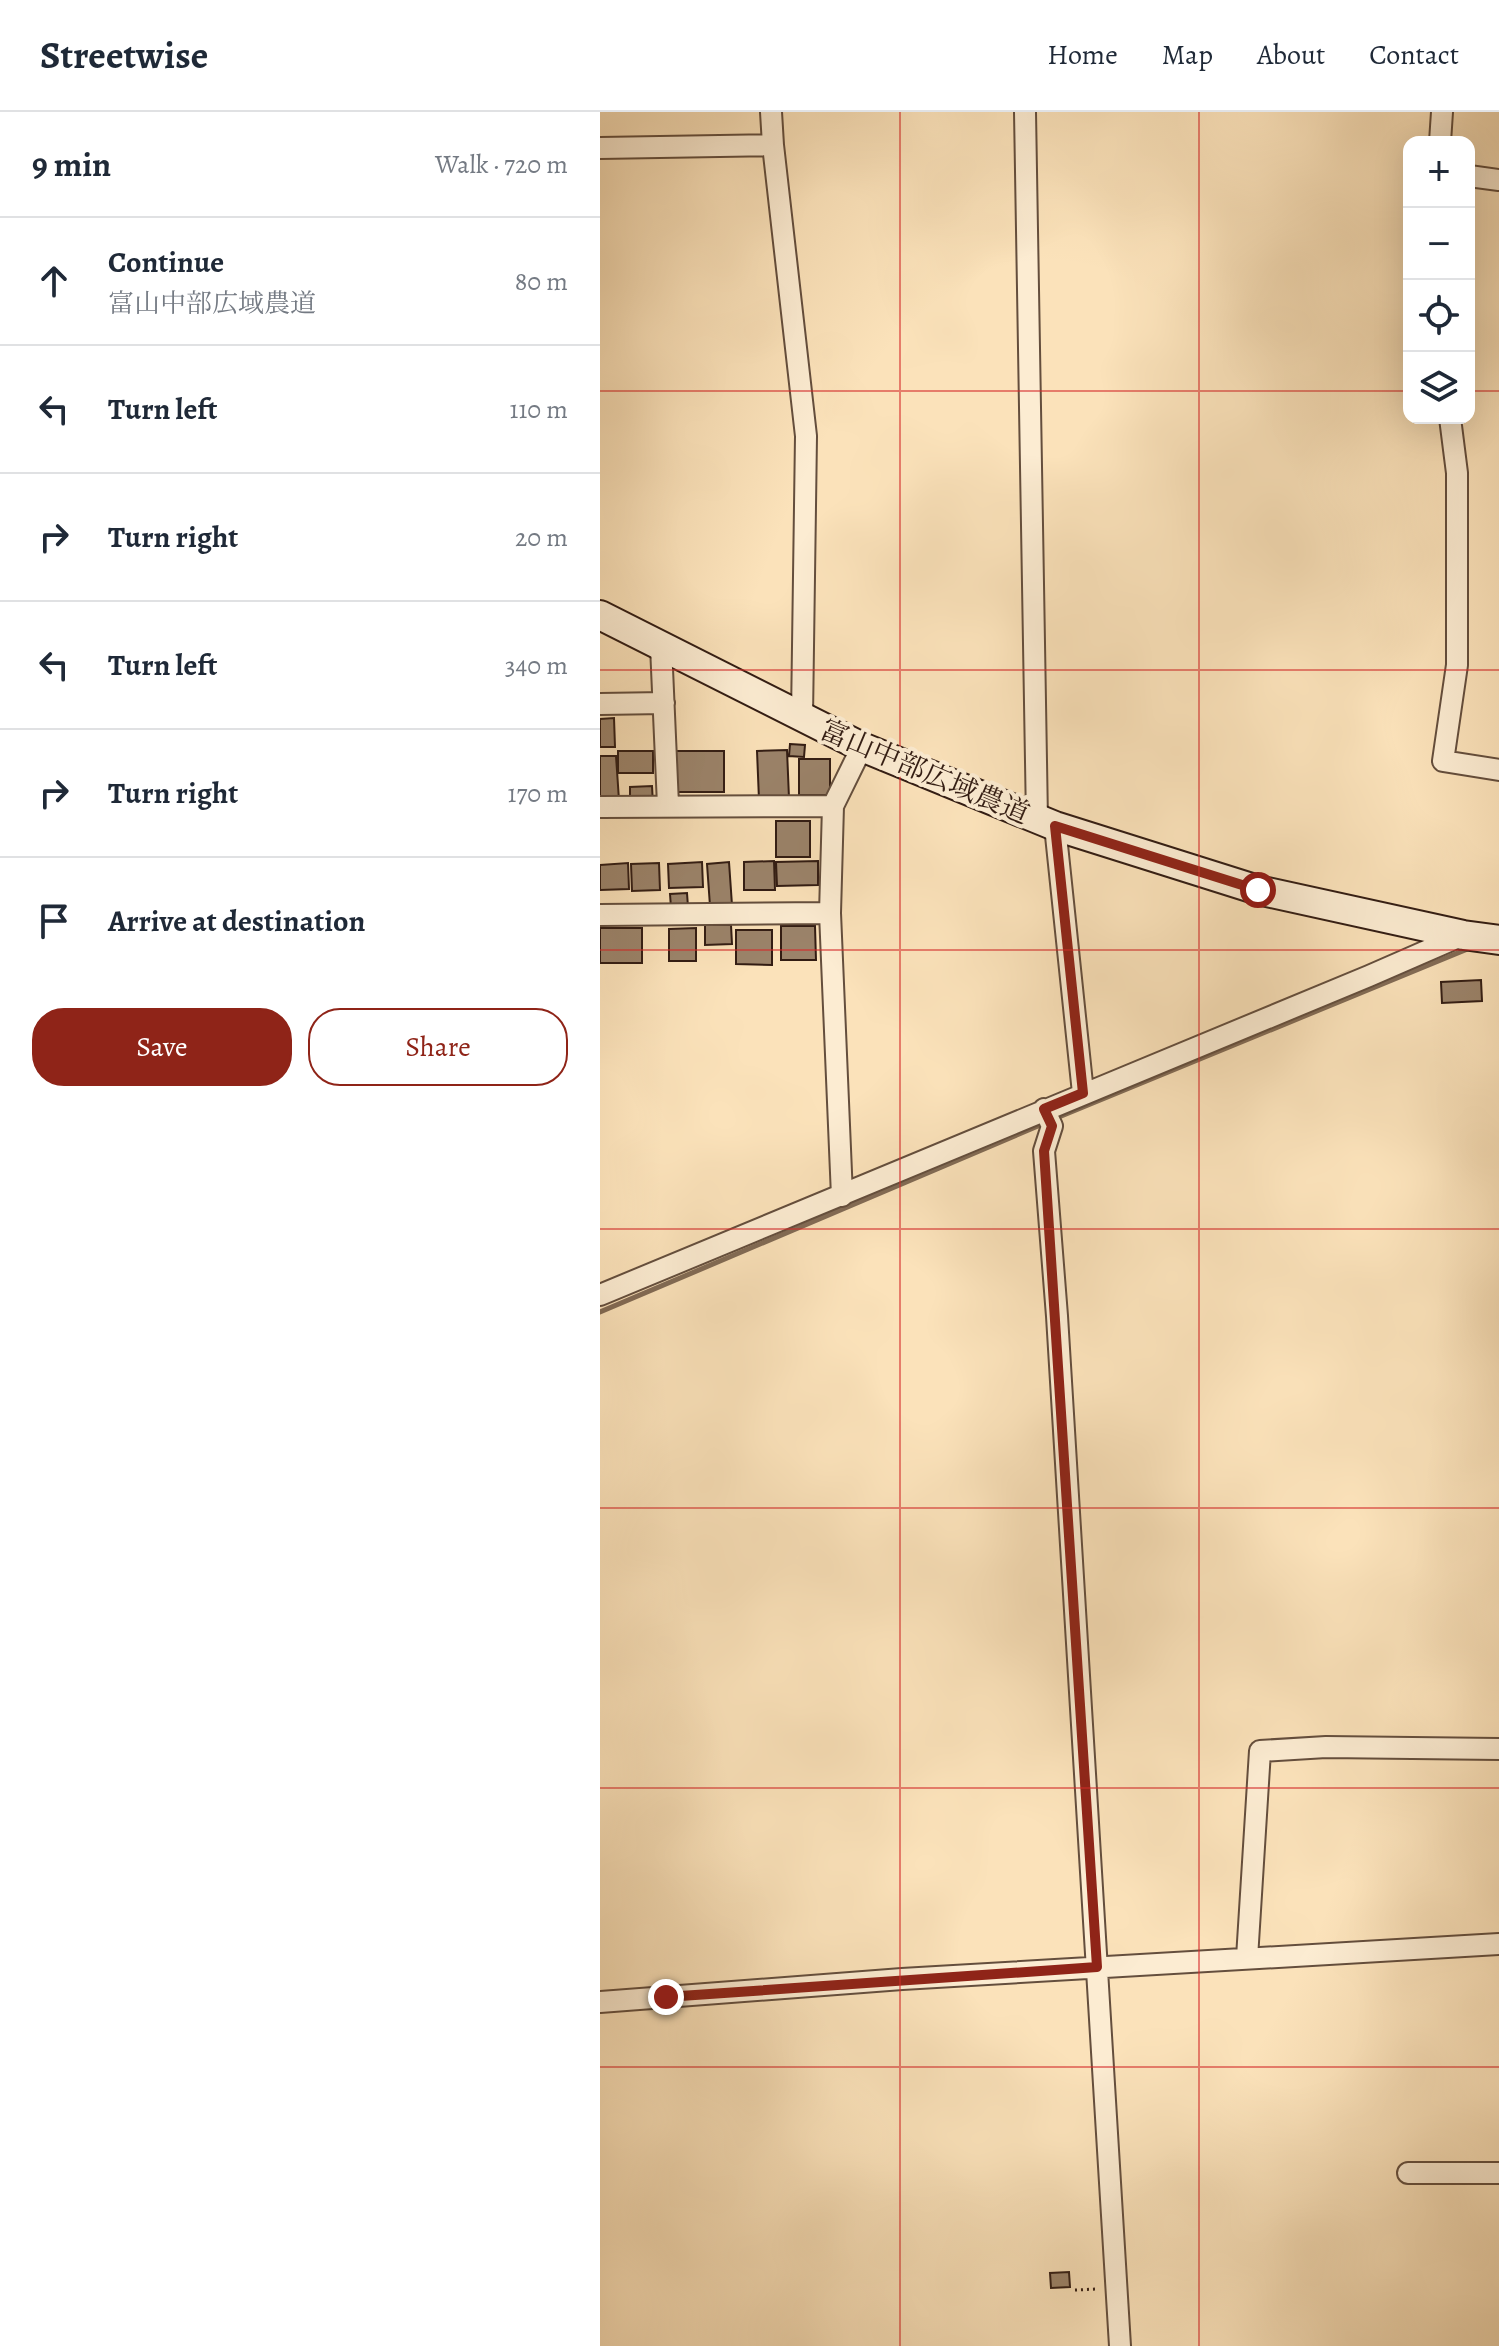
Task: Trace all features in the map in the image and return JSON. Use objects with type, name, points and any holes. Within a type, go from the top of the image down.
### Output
[{"type":"street","points":[[771,112],[806,436],[802,717]]},
{"type":"street","points":[[1025,112],[1046,823],[1083,1093]]},
{"type":"street","points":[[1440,136],[1442,112]]},
{"type":"street","points":[[600,148],[773,145]]},
{"type":"street","points":[[1475,177],[1499,180]]},
{"type":"street","points":[[1451,424],[1457,473],[1457,665],[1443,761],[1499,770]]},
{"type":"street","name":"富山中部広域農道","points":[[600,615],[862,747],[1046,823],[1258,890],[1463,935],[1499,940]]},
{"type":"street","points":[[661,646],[668,805]]},
{"type":"street","points":[[600,704],[664,703]]},
{"type":"street","points":[[842,1196],[830,913],[833,806],[862,747]]},
{"type":"street","points":[[600,807],[833,806]]},
{"type":"street","points":[[600,915],[830,913]]},
{"type":"street","points":[[600,1295],[1463,935]]},
{"type":"street","points":[[1044,1109],[1052,1126],[1044,1151],[1120,2346]]},
{"type":"street","points":[[1247,1958],[1260,1751],[1326,1747],[1499,1749]]},
{"type":"street","points":[[600,2002],[1097,1967],[1499,1944]]},
{"type":"street","points":[[1408,2173],[1499,2173]]},
{"type":"path","points":[[1075,2290],[1117,2287]]},
{"type":"building","points":[[614,718],[615,747],[600,747],[600,719]]},
{"type":"building","points":[[790,744],[805,745],[804,757],[789,756]]},
{"type":"building","points":[[787,750],[789,798],[759,800],[757,751]]},
{"type":"building","points":[[618,751],[653,751],[653,773],[618,773]]},
{"type":"building","points":[[675,751],[724,751],[724,792],[675,792]]},
{"type":"building","points":[[600,756],[616,756],[619,800],[600,802]]},
{"type":"building","points":[[799,759],[830,759],[830,795],[799,795]]},
{"type":"building","points":[[652,786],[653,804],[630,805],[630,787]]},
{"type":"building","points":[[776,821],[810,821],[810,857],[776,857]]},
{"type":"building","points":[[774,861],[775,890],[744,890],[744,862]]},
{"type":"building","points":[[818,861],[818,885],[777,886],[776,862]]},
{"type":"building","points":[[702,862],[703,887],[669,888],[668,864]]},
{"type":"building","points":[[729,862],[732,905],[710,906],[707,864]]},
{"type":"building","points":[[628,863],[629,889],[600,890],[600,865]]},
{"type":"building","points":[[659,863],[660,890],[632,891],[631,864]]},
{"type":"building","points":[[687,893],[688,907],[671,908],[670,894]]},
{"type":"building","points":[[705,925],[731,925],[732,944],[705,945]]},
{"type":"building","points":[[781,926],[815,926],[816,960],[781,960]]},
{"type":"building","points":[[600,928],[642,928],[642,963],[600,963]]},
{"type":"building","points":[[696,928],[696,961],[669,961],[669,929]]},
{"type":"building","points":[[736,930],[772,930],[772,965],[736,964]]},
{"type":"building","points":[[1481,980],[1482,1001],[1442,1003],[1441,982]]},
{"type":"building","points":[[1069,2272],[1070,2287],[1051,2288],[1050,2273]]},
{"type":"waterway","points":[[1054,1119],[1470,948]]},
{"type":"waterway","points":[[600,1312],[1045,1123]]},
{"type":"route","points":[[666,1997],[1097,1967],[1044,1151],[1052,1126],[1044,1109],[1083,1093],[1055,826],[1258,890]]}]
